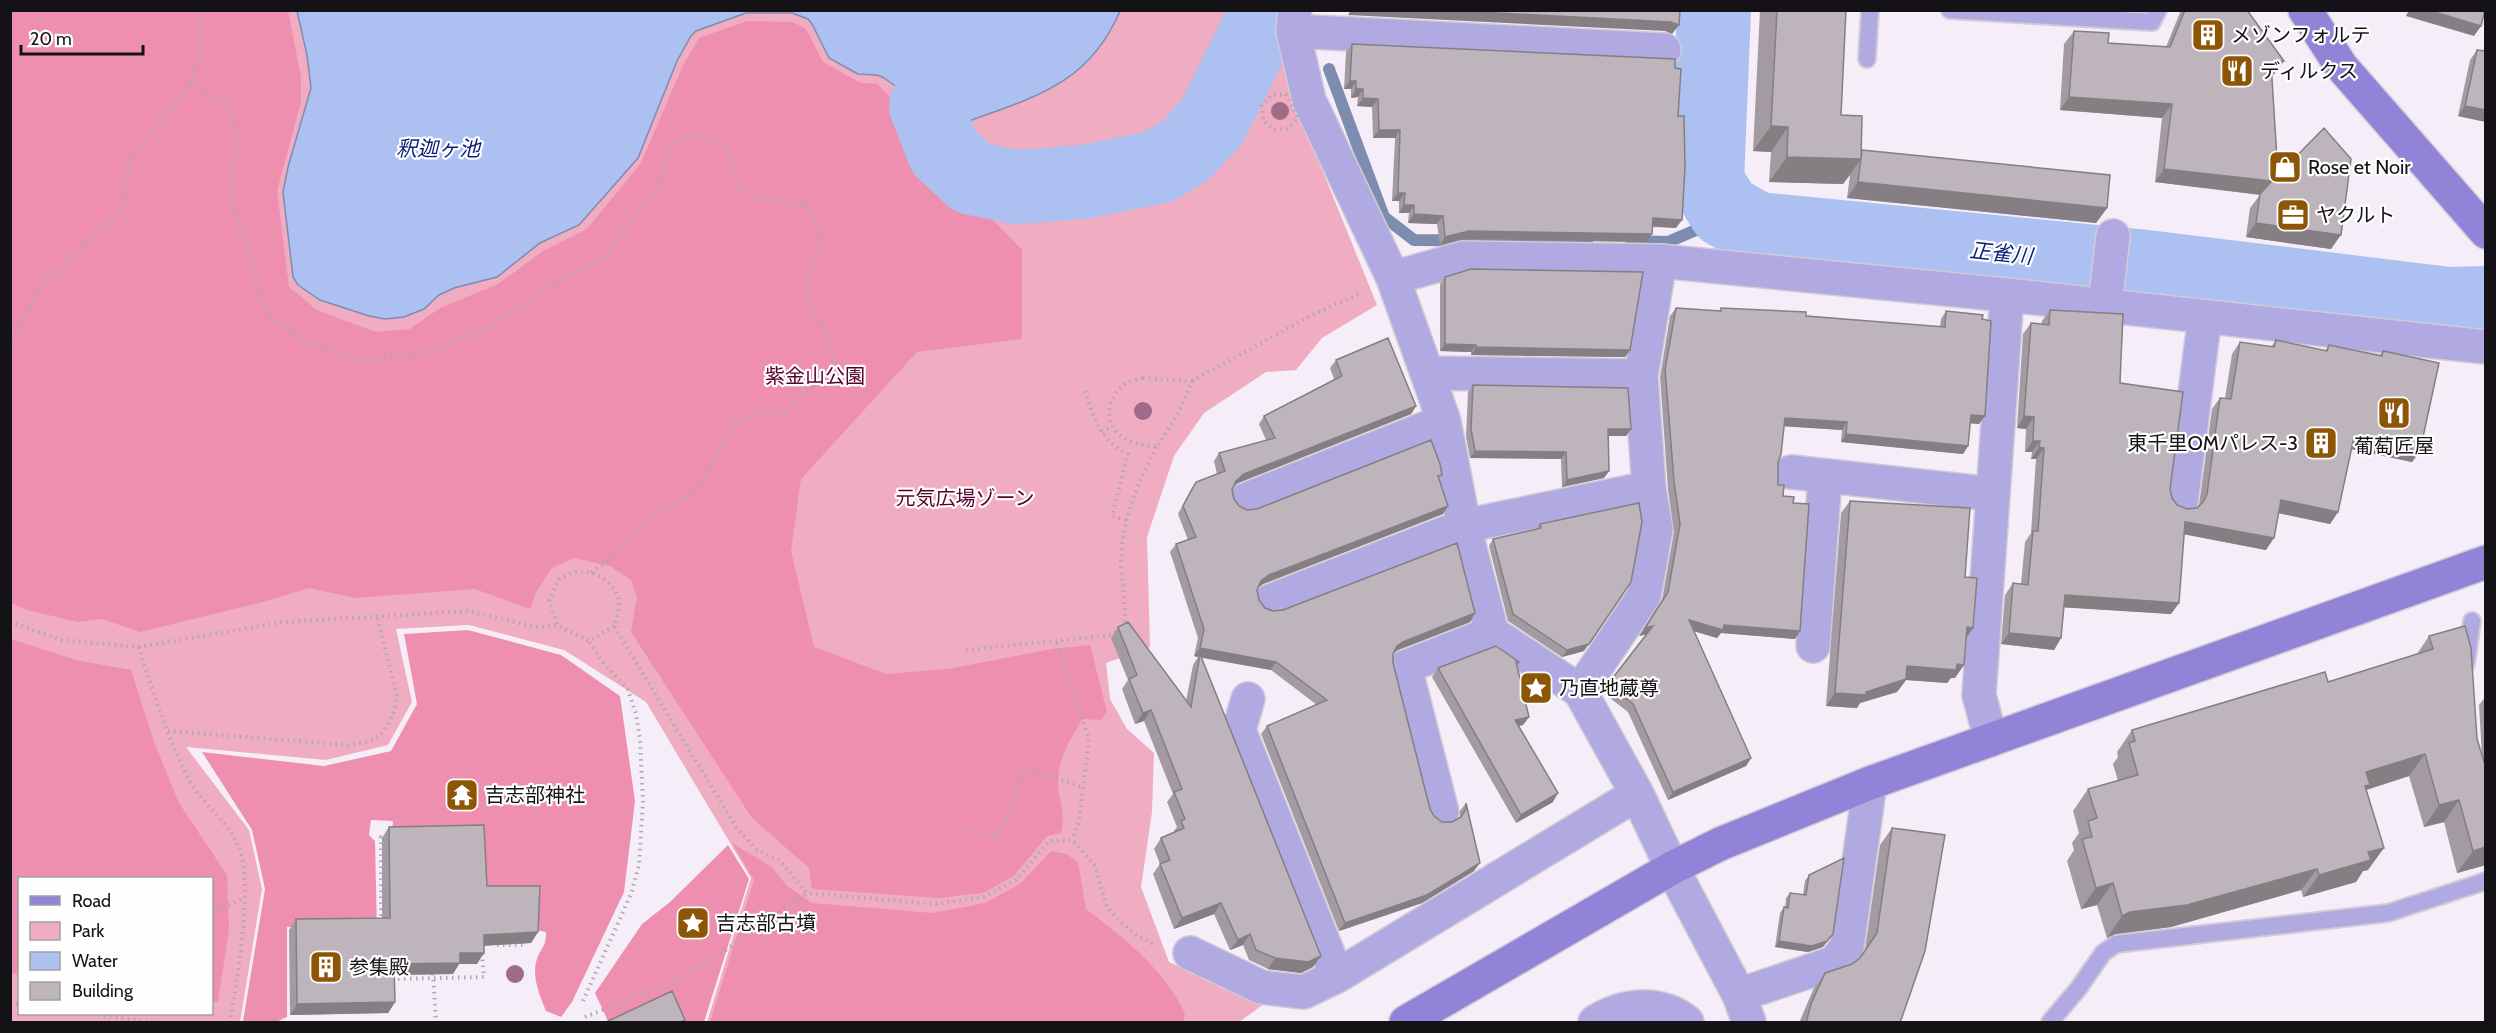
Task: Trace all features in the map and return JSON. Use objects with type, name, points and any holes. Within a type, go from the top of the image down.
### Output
[{"type":"street","points":[[2305,10],[2341,66],[2486,232]]},
{"type":"street","points":[[1664,50],[1294,21],[1309,100],[1393,278],[1444,422],[1464,526],[1492,633],[1580,691],[1637,794],[1744,1009],[1834,963],[1847,947],[1870,783]]},
{"type":"street","points":[[2105,305],[2113,236]]},
{"type":"street","points":[[1393,278],[1463,258],[1660,261],[2105,305],[2486,347]]},
{"type":"street","points":[[1580,691],[1644,596],[1656,529],[1649,488],[1641,376],[1660,261]]},
{"type":"street","points":[[1991,740],[1979,694],[2007,295]]},
{"type":"street","points":[[2181,502],[2205,316]]},
{"type":"street","points":[[1427,373],[1641,376]]},
{"type":"street","points":[[1245,500],[1444,422]]},
{"type":"street","points":[[1791,472],[1992,494]]},
{"type":"street","points":[[1813,646],[1825,476]]},
{"type":"street","points":[[1270,601],[1464,526],[1649,488]]},
{"type":"street","points":[[1406,1023],[1672,868],[1719,844],[1870,783],[2486,562]]},
{"type":"street","points":[[1442,812],[1405,667],[1492,633]]},
{"type":"street","points":[[1248,699],[1239,730],[1337,976]]},
{"type":"street","points":[[1190,953],[1261,987],[1304,992],[1337,976],[1637,794]]},
{"type":"street","points":[[1595,1023],[1620,1010],[1646,1007],[1671,1013],[1688,1023]]},
{"type":"lane","points":[[1867,59],[1870,10]]},
{"type":"lane","points":[[1950,10],[2152,22],[2158,10]]},
{"type":"lane","points":[[2466,681],[2472,621]]},
{"type":"lane","points":[[2050,1023],[2103,953],[2116,944],[2388,913],[2486,881]]},
{"type":"path","points":[[10,343],[40,288],[121,210],[130,159],[190,85],[200,49],[201,10]]},
{"type":"path","points":[[190,85],[226,101],[237,130],[230,198],[267,315],[303,341],[361,360],[424,353],[477,333],[570,275],[605,257],[661,180],[670,144],[694,134],[728,149],[734,178],[744,192],[781,202],[806,205],[818,227],[821,246],[807,274],[808,304],[824,329],[836,366],[815,381],[786,411],[763,412],[736,423],[702,480],[682,501],[652,516],[629,537],[611,559],[590,573]]},
{"type":"path","points":[[1157,447],[1136,444],[1121,438],[1112,426],[1108,413],[1114,398],[1126,383],[1143,378],[1192,381],[1312,315],[1393,278]]},
{"type":"path","points":[[966,650],[1057,643],[1112,635],[1124,625],[1126,606],[1121,565],[1127,520],[1141,474],[1179,412],[1192,381]]},
{"type":"path","points":[[1085,391],[1102,432],[1111,445],[1128,454],[1112,516],[1127,520]]},
{"type":"path","points":[[1102,432],[1112,426]]},
{"type":"path","points":[[558,626],[549,600],[559,579],[577,572],[590,573],[599,575],[614,587],[619,606],[615,626],[736,828],[757,850],[779,861],[807,893]]},
{"type":"path","points":[[10,622],[62,640],[139,647],[282,622],[468,611],[536,627],[558,626],[589,641],[601,660],[628,690],[636,714],[640,739],[643,813],[639,865],[631,894],[583,1002]]},
{"type":"path","points":[[167,731],[348,745],[374,740],[381,734],[396,707],[397,696],[377,616]]},
{"type":"path","points":[[589,641],[615,626]]},
{"type":"path","points":[[1057,643],[1089,739],[1079,822],[1072,840]]},
{"type":"path","points":[[139,647],[167,731],[200,796],[220,815],[238,845],[243,863],[245,898],[230,1023]]},
{"type":"path","points":[[969,830],[994,835],[1000,830],[1025,770],[1082,787]]},
{"type":"path","points":[[381,932],[381,837],[392,837]]},
{"type":"path","points":[[585,1017],[660,987],[703,966],[807,893],[936,904],[984,897],[1017,879],[1049,841],[1072,840]]},
{"type":"path","points":[[1072,840],[1095,866],[1107,907],[1119,921],[1135,934],[1172,954],[1190,953]]},
{"type":"path","points":[[213,912],[245,898]]},
{"type":"path","points":[[505,934],[505,945]]},
{"type":"path","points":[[493,945],[524,945],[524,936]]},
{"type":"path","points":[[381,980],[433,976],[484,977],[482,945]]},
{"type":"path","points":[[433,976],[436,1023]]},
{"type":"path","points":[[93,1015],[153,1023]]},
{"type":"green space","name":"紫金山公園","points":[[10,11],[1272,11],[1287,83],[1377,305],[1322,338],[1296,370],[1266,372],[1204,413],[1174,456],[1147,537],[1150,647],[1106,663],[1110,699],[1127,729],[1154,753],[1152,812],[1141,887],[1169,962],[1264,1004],[1239,1022],[707,1022],[751,878],[646,702],[564,650],[469,625],[396,629],[412,702],[388,745],[326,760],[186,747],[249,830],[262,889],[240,1022],[11,1022]]},
{"type":"green space","points":[[10,11],[288,11],[301,77],[301,102],[277,191],[289,287],[317,310],[376,332],[410,329],[440,308],[498,284],[543,251],[587,229],[641,163],[683,65],[699,38],[747,21],[793,22],[806,29],[823,62],[861,83],[877,84],[900,106],[914,170],[937,192],[993,220],[1022,250],[1022,339],[917,352],[801,479],[791,551],[814,647],[886,674],[948,669],[1052,649],[1090,645],[1107,712],[1101,720],[1083,719],[1062,757],[1058,774],[1063,814],[1061,833],[1047,836],[1014,876],[983,893],[939,898],[812,889],[809,868],[752,818],[631,632],[637,597],[631,580],[610,566],[574,558],[552,568],[536,592],[530,609],[475,589],[355,598],[309,588],[263,602],[140,632],[102,619],[78,622],[27,610],[11,603]]},
{"type":"green space","points":[[468,630],[561,655],[620,696],[635,801],[624,892],[572,1002],[561,1017],[546,1011],[541,999],[535,966],[546,932],[536,930],[485,891],[392,834],[393,821],[371,820],[369,835],[375,841],[377,932],[354,926],[287,927],[287,1017],[276,1022],[243,1021],[265,889],[252,830],[202,752],[324,766],[391,751],[417,704],[404,634]]},
{"type":"green space","points":[[11,639],[76,660],[131,670],[154,742],[179,803],[227,875],[229,930],[218,1002],[213,1002],[213,877],[18,877],[18,975],[11,973]]},
{"type":"green space","points":[[732,843],[772,867],[787,886],[812,903],[932,913],[986,903],[1021,883],[1051,851],[1066,854],[1078,862],[1086,909],[1129,943],[1154,968],[1166,982],[1185,1013],[1183,1022],[710,1022],[754,880]]},
{"type":"green space","points":[[728,845],[749,879],[704,1022],[608,1021],[595,993],[642,924],[670,902]]},
{"type":"water","name":"釈迦ヶ池","points":[[297,10],[1120,11],[1093,56],[1076,72],[1037,95],[966,122],[933,111],[884,78],[877,75],[858,74],[829,58],[808,19],[792,13],[746,13],[696,31],[677,61],[638,158],[579,225],[540,243],[497,277],[454,288],[439,295],[424,309],[404,317],[385,319],[320,300],[298,285],[293,277],[283,192],[311,88],[307,55]]},
{"type":"building","points":[[1440,10],[1680,10],[1679,25],[1671,22]]},
{"type":"building","points":[[1777,10],[1846,10],[1841,115],[1862,116],[1861,159],[1787,157],[1788,127],[1771,126]]},
{"type":"building","points":[[2185,10],[2247,10],[2284,61],[2271,63],[2278,175],[2324,128],[2351,159],[2341,235],[2256,223],[2260,194],[2272,181],[2164,169],[2172,104],[2069,97],[2074,31],[2109,33],[2108,43],[2170,47]]},
{"type":"building","points":[[2428,10],[2485,10],[2481,26]]},
{"type":"building","points":[[1352,44],[1675,59],[1675,68],[1681,69],[1678,116],[1684,116],[1685,167],[1682,220],[1653,218],[1652,234],[1469,231],[1445,237],[1443,216],[1414,214],[1414,205],[1404,205],[1405,193],[1398,193],[1400,130],[1379,130],[1378,99],[1363,98],[1363,89],[1356,89],[1356,81],[1350,81]]},
{"type":"building","points":[[2477,50],[2486,51],[2486,110],[2465,106]]},
{"type":"building","points":[[1862,150],[2110,175],[2107,208],[1858,182]]},
{"type":"building","points":[[1471,269],[1643,272],[1630,350],[1476,347],[1476,345],[1445,344],[1445,277]]},
{"type":"building","points":[[1676,308],[1806,312],[1806,316],[1945,327],[1946,311],[1983,315],[1982,319],[1991,321],[1985,416],[1971,415],[1968,446],[1846,434],[1847,422],[1785,418],[1778,463],[1778,485],[1784,485],[1783,496],[1794,497],[1793,503],[1809,504],[1800,631],[1724,625],[1723,630],[1689,620],[1751,758],[1673,792],[1633,704],[1608,684],[1653,626],[1645,628],[1668,592],[1680,524],[1674,481],[1665,369]]},
{"type":"building","points":[[2050,310],[2123,314],[2120,383],[2183,392],[2170,489],[2177,505],[2187,509],[2197,508],[2207,494],[2220,398],[2231,399],[2240,342],[2274,347],[2276,340],[2327,351],[2329,345],[2382,356],[2383,351],[2439,363],[2420,451],[2354,437],[2338,512],[2281,500],[2274,538],[2185,522],[2179,603],[2065,595],[2061,638],[2009,633],[2013,583],[2028,585],[2033,531],[2038,531],[2044,448],[2039,447],[2040,441],[2033,441],[2034,417],[2024,416],[2031,323],[2049,325]]},
{"type":"building","points":[[1388,338],[1416,406],[1244,474],[1236,481],[1232,490],[1239,506],[1247,510],[1257,509],[1431,440],[1440,464],[1442,475],[1438,476],[1448,506],[1269,575],[1261,581],[1257,590],[1259,600],[1265,608],[1273,611],[1283,610],[1457,543],[1475,613],[1403,642],[1397,646],[1393,654],[1393,663],[1430,809],[1434,816],[1442,822],[1452,822],[1461,817],[1466,809],[1466,803],[1480,863],[1427,895],[1345,923],[1267,726],[1327,700],[1276,662],[1200,648],[1204,629],[1176,544],[1196,537],[1183,506],[1196,482],[1225,471],[1219,453],[1275,438],[1264,416],[1342,376],[1336,360]]},
{"type":"building","points":[[1473,385],[1628,388],[1631,429],[1608,429],[1609,471],[1567,480],[1566,452],[1475,451],[1471,429]]},
{"type":"building","points":[[1850,501],[1970,508],[1965,577],[1977,578],[1973,628],[1967,627],[1964,665],[1957,664],[1956,670],[1907,666],[1906,679],[1866,692],[1866,695],[1835,693]]},
{"type":"building","points":[[1639,503],[1642,522],[1631,582],[1589,644],[1567,650],[1513,614],[1493,539],[1541,528],[1540,524]]},
{"type":"building","points":[[1128,622],[1191,707],[1200,654],[1321,956],[1308,962],[1275,958],[1256,950],[1250,934],[1238,940],[1221,903],[1182,918],[1160,864],[1170,860],[1161,838],[1184,828],[1181,821],[1185,819],[1174,792],[1182,789],[1151,710],[1143,713],[1129,679],[1137,675],[1118,627]]},
{"type":"building","points":[[2465,626],[2471,648],[2477,739],[2486,768],[2486,847],[2473,851],[2459,800],[2439,805],[2425,754],[2366,772],[2370,785],[2365,786],[2384,848],[2368,852],[2371,860],[2319,875],[2317,869],[2187,905],[2130,912],[2122,916],[2113,883],[2096,888],[2082,839],[2092,837],[2088,821],[2097,818],[2088,789],[2138,775],[2129,743],[2135,741],[2132,730],[2325,672],[2328,682],[2433,649],[2429,636]]},
{"type":"building","points":[[1496,646],[1519,662],[1516,662],[1529,717],[1515,720],[1558,793],[1521,815],[1438,668]]},
{"type":"building","points":[[484,825],[487,886],[540,886],[538,932],[484,935],[484,953],[460,953],[460,963],[394,964],[395,1002],[297,1004],[296,919],[390,918],[389,827]]},
{"type":"building","points":[[1892,828],[1945,835],[1925,951],[1900,1023],[1806,1023],[1811,1004],[1825,973],[1852,964],[1860,958],[1877,933]]},
{"type":"building","points":[[1844,858],[1833,934],[1827,941],[1812,946],[1779,941],[1784,907],[1788,908],[1790,893],[1806,895],[1809,875]]},
{"type":"building","points":[[672,991],[685,1020],[679,1023],[604,1023]]},
{"type":"waterway","name":"正雀川","points":[[1714,10],[1707,182],[1725,211],[1757,229],[2138,266],[2448,304],[2486,303]]},
{"type":"waterway","points":[[926,106],[944,152],[972,178],[1017,187],[1083,182],[1158,167],[1186,150],[1212,122],[1265,15]]},
{"type":"waterway","points":[[1329,69],[1384,217],[1414,240],[1587,241]]},
{"type":"waterway","points":[[1631,241],[1668,242],[1696,230]]},
{"type":"place","name":"メゾンフォルテ","points":[[2208,35]]},
{"type":"place","name":"ディルクス","points":[[2237,71]]},
{"type":"place","name":"Rose et Noir","points":[[2285,167]]},
{"type":"place","name":"ヤクルト","points":[[2293,215]]},
{"type":"place","name":"葡萄匠屋","points":[[2394,413]]},
{"type":"place","name":"東千里OMパレス-3","points":[[2321,443]]},
{"type":"place","name":"乃直地蔵尊","points":[[1536,688]]},
{"type":"place","name":"吉志部神社","points":[[462,795]]},
{"type":"place","name":"吉志部古墳","points":[[693,923]]},
{"type":"place","name":"参集殿","points":[[326,967]]},
{"type":"park label","name":"元気広場ゾーン","points":[[965,498]]}]
